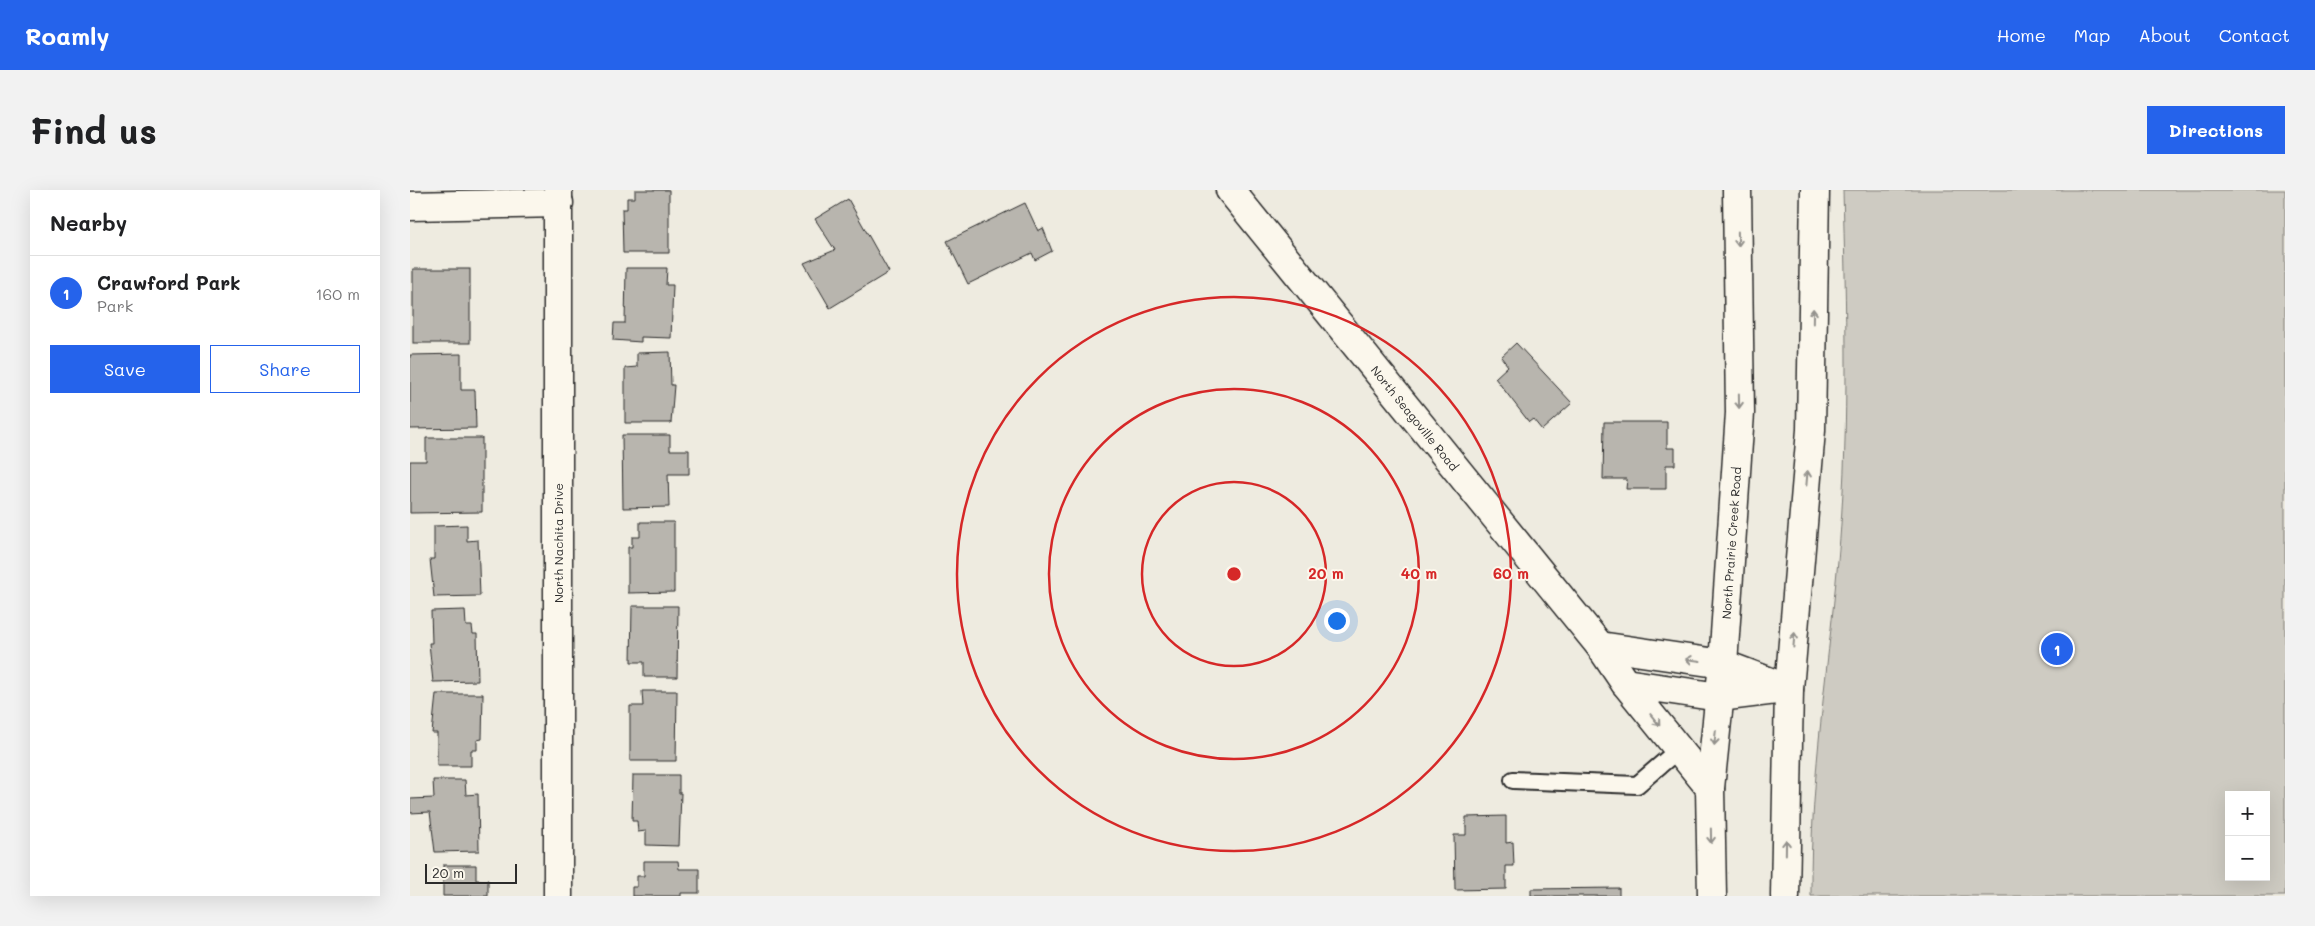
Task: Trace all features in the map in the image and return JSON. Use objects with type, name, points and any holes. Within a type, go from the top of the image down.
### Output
[{"type":"street","name":"North Seagoville Road","points":[[1230,190],[1600,646],[1624,682],[1710,788]]},
{"type":"street","name":"North Prairie Creek Road","points":[[1712,896],[1710,788],[1723,664],[1740,413],[1737,190]]},
{"type":"street","points":[[1785,896],[1789,689],[1811,430],[1815,190]]},
{"type":"street","points":[[410,206],[558,196]]},
{"type":"street","name":"North Nachita Drive","points":[[558,196],[558,896]]},
{"type":"street","points":[[1600,646],[1723,664],[1789,689]]},
{"type":"street","points":[[1624,682],[1719,697],[1789,689]]},
{"type":"lane","points":[[1514,780],[1637,785],[1679,749]]},
{"type":"shaded area","points":[[1843,190],[2285,190],[2285,896],[1811,896],[1817,761],[1836,583],[1843,494],[1846,364]]},
{"type":"building","points":[[635,190],[669,190],[669,253],[623,253],[622,209],[627,209],[627,198],[635,198]]},
{"type":"building","points":[[848,199],[889,272],[830,308],[804,263],[835,250],[815,219]]},
{"type":"building","points":[[1025,203],[1038,231],[1043,228],[1052,251],[1035,260],[1032,253],[968,284],[947,241]]},
{"type":"building","points":[[626,268],[667,268],[666,285],[673,285],[671,338],[641,337],[641,342],[613,340],[614,323],[625,323]]},
{"type":"building","points":[[413,269],[470,269],[470,343],[413,343]]},
{"type":"building","points":[[1516,343],[1572,403],[1542,430],[1533,419],[1529,422],[1495,378],[1508,366],[1501,357]]},
{"type":"building","points":[[670,352],[671,385],[674,385],[671,423],[625,423],[625,368],[637,367],[637,353]]},
{"type":"building","points":[[461,354],[461,390],[475,390],[476,428],[410,429],[410,355]]},
{"type":"building","points":[[1604,422],[1667,422],[1667,448],[1675,448],[1675,465],[1666,465],[1666,489],[1626,489],[1627,479],[1603,479]]},
{"type":"building","points":[[622,435],[670,435],[670,450],[689,450],[689,474],[668,474],[669,507],[623,508]]},
{"type":"building","points":[[426,438],[482,438],[482,512],[410,513],[410,461],[426,461]]},
{"type":"building","points":[[640,522],[674,522],[674,592],[628,593],[628,547],[632,547],[632,537],[640,537]]},
{"type":"building","points":[[467,525],[467,541],[478,540],[480,596],[434,597],[430,559],[434,559],[434,526]]},
{"type":"building","points":[[632,606],[678,606],[677,677],[644,677],[644,662],[631,662]]},
{"type":"building","points":[[465,610],[466,626],[472,626],[473,634],[477,634],[478,681],[433,682],[429,643],[432,643],[431,611]]},
{"type":"building","points":[[642,691],[677,691],[676,761],[630,761],[630,706],[643,706]]},
{"type":"building","points":[[436,694],[483,694],[482,739],[477,740],[477,750],[471,750],[471,766],[437,766],[437,733],[432,733]]},
{"type":"building","points":[[633,775],[679,775],[679,793],[681,793],[679,846],[646,845],[646,831],[638,832],[637,821],[632,821]]},
{"type":"building","points":[[433,780],[465,780],[466,795],[478,794],[479,851],[435,852],[430,812],[410,813],[410,799],[434,798]]},
{"type":"building","points":[[1506,816],[1506,843],[1513,842],[1514,866],[1506,866],[1506,889],[1455,890],[1454,835],[1466,835],[1466,817]]},
{"type":"building","points":[[644,861],[678,861],[679,869],[699,869],[699,893],[681,893],[681,896],[632,896],[632,887],[637,887],[637,876],[644,876]]},
{"type":"building","points":[[443,865],[476,865],[476,880],[488,880],[488,896],[443,896]]},
{"type":"building","points":[[1619,888],[1619,896],[1531,896],[1531,889]]},
{"type":"place","name":"Crawford Park","points":[[2057,649]]}]
